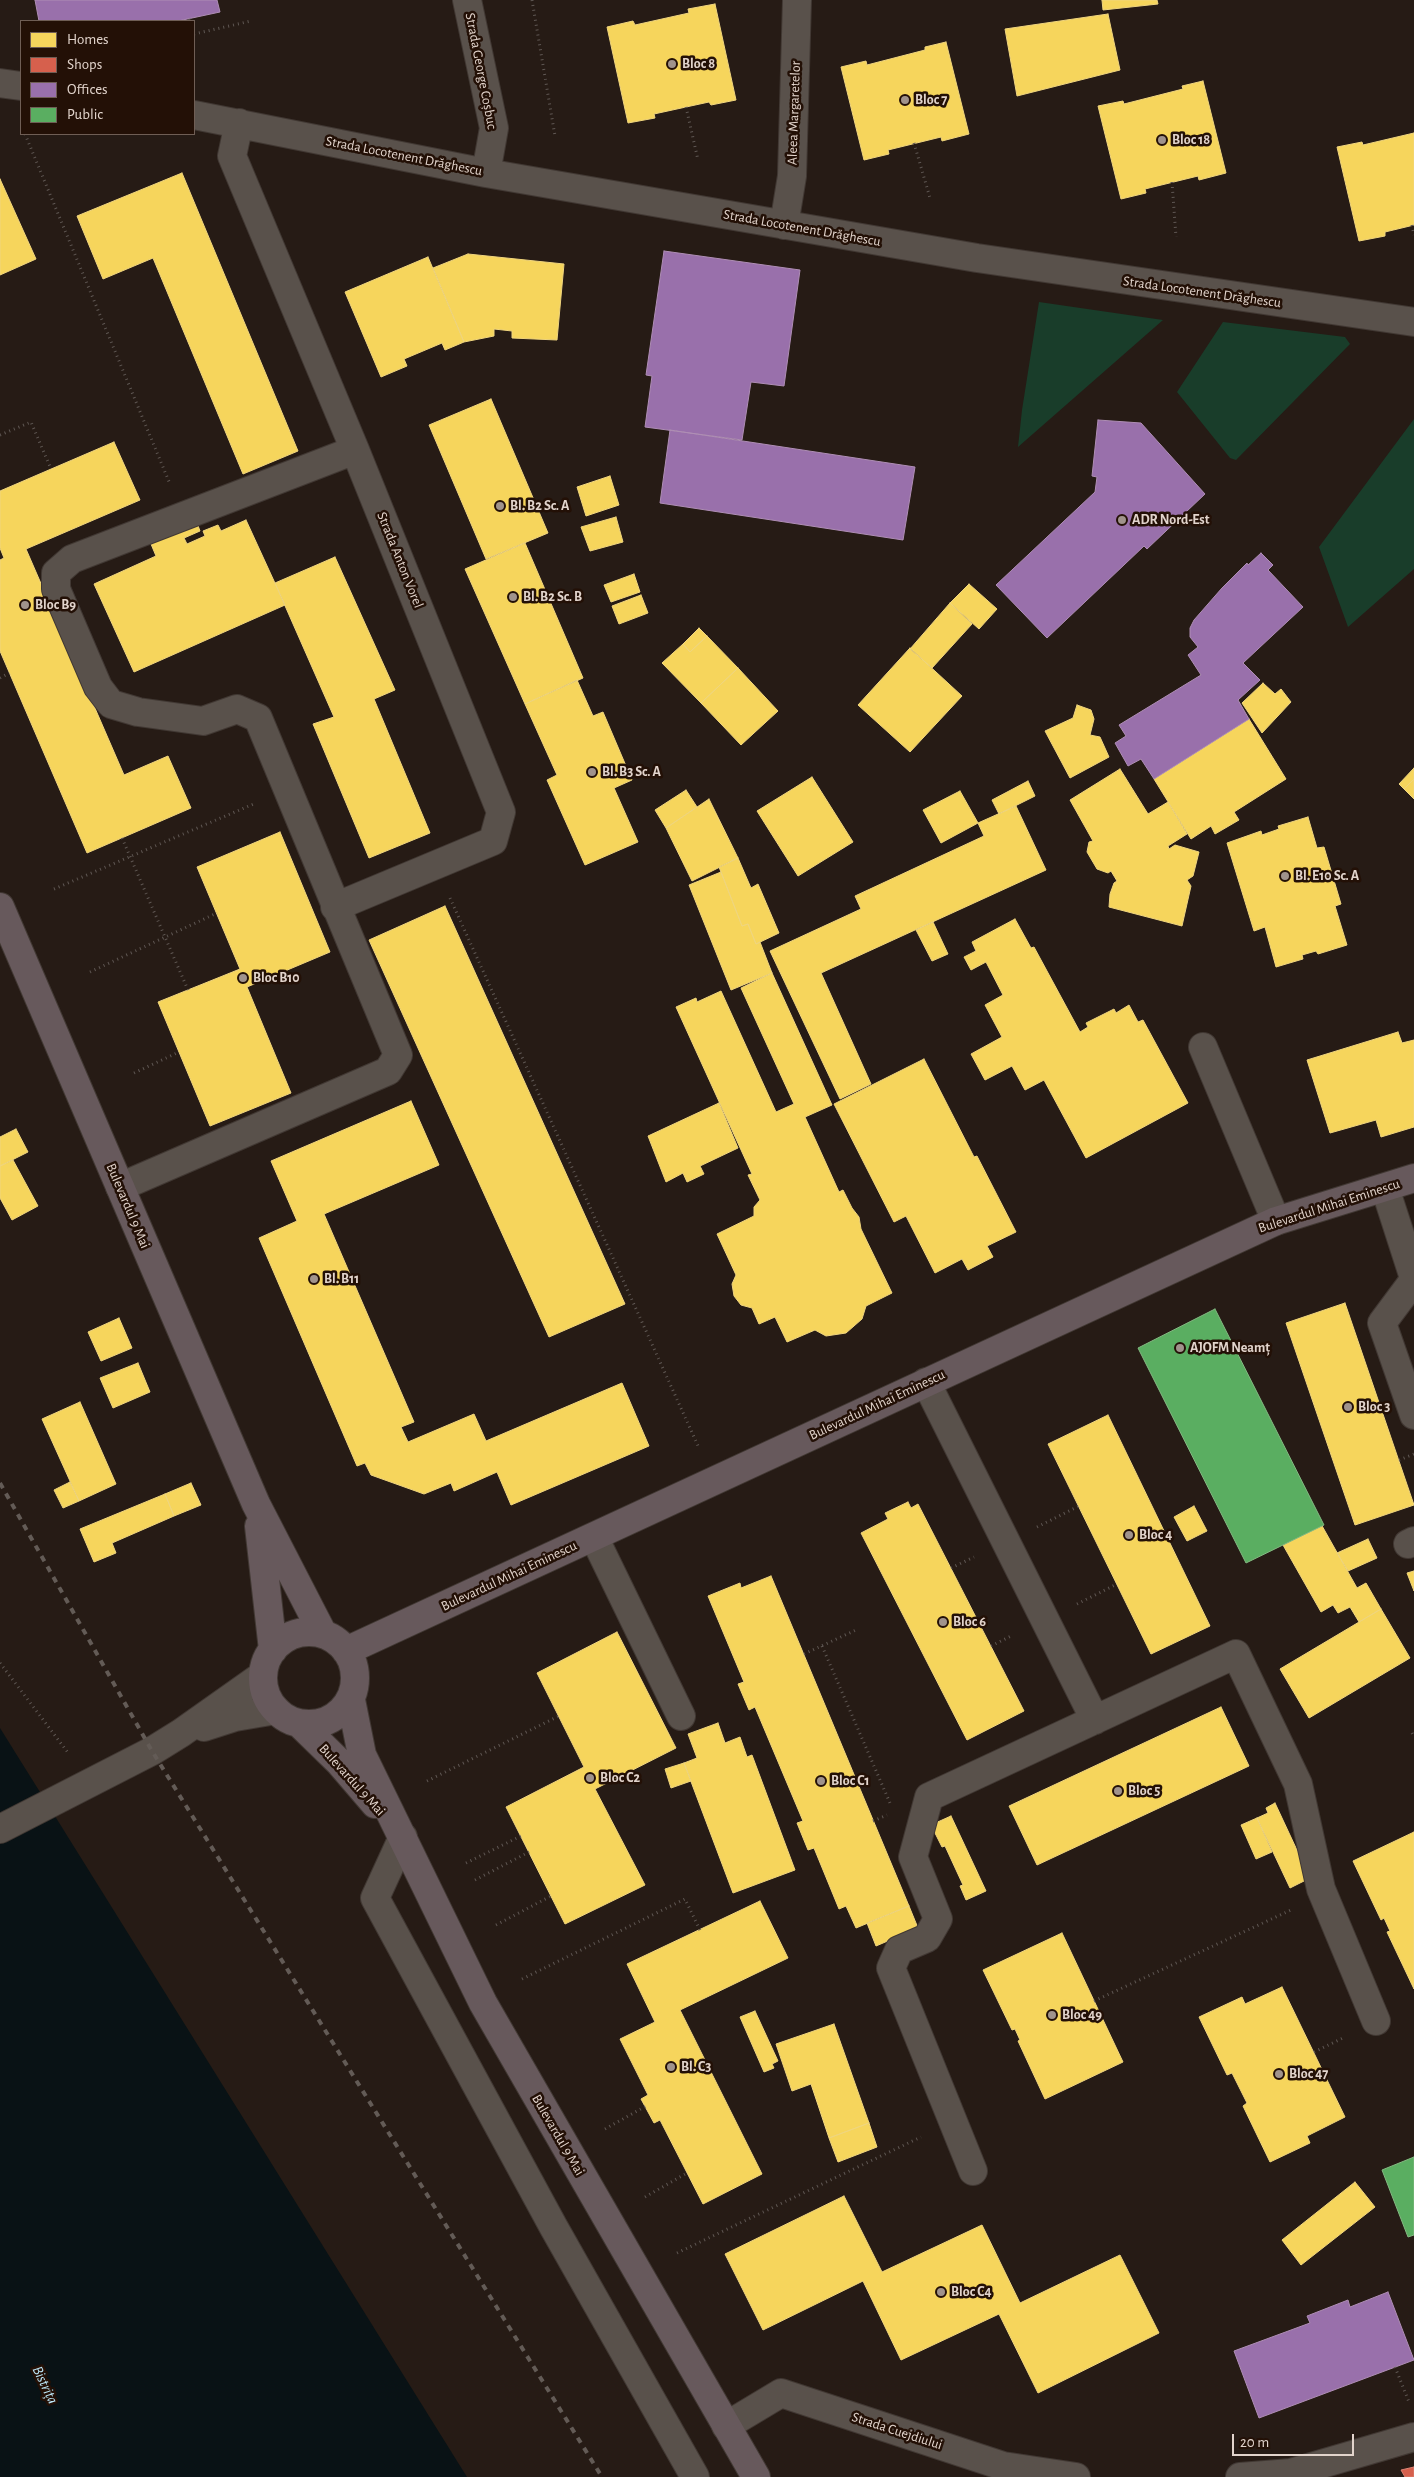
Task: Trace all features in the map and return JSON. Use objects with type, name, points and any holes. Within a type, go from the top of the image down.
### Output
[{"type":"main road","name":"Bulevardul 9 Mai","points":[[0,907],[256,1504],[323,1634]]},
{"type":"main road","name":"Bulevardul Mihai Eminescu","points":[[346,1651],[1276,1221],[1414,1178]]},
{"type":"main road","name":"Bulevardul 9 Mai","points":[[256,1504],[273,1650]]},
{"type":"main road","points":[[309,1632],[323,1634],[336,1640],[346,1651],[354,1666],[355,1683],[350,1700],[338,1715],[320,1724],[300,1724],[287,1719],[276,1710],[266,1694],[263,1675],[266,1661],[273,1650],[284,1640],[296,1634],[309,1632]]},
{"type":"main road","name":"Bulevardul 9 Mai","points":[[350,1700],[362,1755],[483,2003],[756,2477]]},
{"type":"main road","name":"Bulevardul 9 Mai","points":[[300,1724],[339,1762],[403,1837]]},
{"type":"street","name":"Strada George Coșbuc","points":[[467,0],[494,128],[486,172]]},
{"type":"street","name":"Aleea Margaretelor","points":[[784,225],[792,176],[797,0]]},
{"type":"street","points":[[0,83],[20,86]]},
{"type":"street","name":"Strada Locotenent Drăghescu","points":[[195,115],[239,122],[486,172],[978,258],[1414,322]]},
{"type":"street","name":"Strada Anton Vorel","points":[[239,122],[232,156],[355,450],[501,812],[493,841],[336,907]]},
{"type":"street","points":[[120,1187],[388,1071],[398,1055],[258,718],[237,709],[203,721],[138,712],[111,704],[98,686],[56,589],[56,573],[72,559],[355,450]]},
{"type":"street","points":[[1203,1047],[1276,1221]]},
{"type":"street","points":[[1385,1188],[1414,1279],[1382,1323],[1414,1416]]},
{"type":"street","points":[[926,1382],[1095,1720]]},
{"type":"street","points":[[594,1537],[681,1716]]},
{"type":"street","points":[[973,2171],[891,1968],[899,1950],[927,1938],[938,1919],[913,1857],[929,1797],[1236,1654],[1298,1784],[1324,1895],[1376,2021]]},
{"type":"street","points":[[0,1829],[66,1796],[181,1733],[263,1675]]},
{"type":"street","points":[[181,1733],[235,1717],[276,1710]]},
{"type":"street","points":[[403,1837],[375,1898],[553,2226],[695,2477]]},
{"type":"street","name":"Strada Cuejdiului","points":[[726,2426],[781,2393],[1002,2472],[1076,2477]]},
{"type":"street","points":[[1240,2477],[1291,2473],[1414,2437]]},
{"type":"path","points":[[532,0],[555,136]]},
{"type":"path","points":[[195,34],[251,21]]},
{"type":"path","points":[[686,106],[698,160]]},
{"type":"path","points":[[25,135],[184,517]]},
{"type":"path","points":[[914,143],[930,198]]},
{"type":"path","points":[[1172,182],[1176,237]]},
{"type":"path","points":[[1412,225],[1414,235]]},
{"type":"path","points":[[0,435],[31,422],[52,469]]},
{"type":"path","points":[[0,678],[10,673]]},
{"type":"path","points":[[54,889],[287,789]]},
{"type":"path","points":[[122,838],[188,990]]},
{"type":"path","points":[[435,866],[715,1482]]},
{"type":"path","points":[[90,972],[217,913]]},
{"type":"path","points":[[134,1073],[179,1052]]},
{"type":"path","points":[[1399,1460],[1414,1454]]},
{"type":"path","points":[[1032,1529],[1079,1506]]},
{"type":"path","points":[[951,1568],[975,1556]]},
{"type":"path","points":[[1071,1607],[1117,1584]]},
{"type":"path","points":[[804,1654],[856,1630]]},
{"type":"path","points":[[991,1646],[1015,1634]]},
{"type":"path","points":[[822,1646],[894,1812]]},
{"type":"path","points":[[0,1663],[91,1782]]},
{"type":"path","points":[[427,1781],[558,1716]]},
{"type":"path","points":[[1412,1732],[1414,1737]]},
{"type":"path","points":[[466,1863],[521,1836]]},
{"type":"path","points":[[474,1880],[529,1852]]},
{"type":"path","points":[[1094,2001],[1324,1895]]},
{"type":"path","points":[[496,1925],[551,1896]]},
{"type":"path","points":[[522,1979],[685,1899],[700,1930]]},
{"type":"path","points":[[605,2128],[646,2106]]},
{"type":"path","points":[[677,2253],[953,2122]]},
{"type":"path","points":[[644,2196],[687,2173]]},
{"type":"path","points":[[1395,2367],[1412,2407]]},
{"type":"green space","points":[[1039,302],[1163,320],[1018,447],[1022,410]]},
{"type":"green space","points":[[1223,322],[1345,337],[1350,344],[1236,460],[1230,458],[1177,392]]},
{"type":"green space","points":[[1414,419],[1414,569],[1348,627],[1319,547]]},
{"type":"water","name":"Bistrița","points":[[0,1728],[467,2477],[0,2477]]},
{"type":"building: Homes","points":[[1102,0],[1157,0],[1158,4],[1103,10]]},
{"type":"building: Homes","name":"Bloc 8","points":[[715,4],[736,100],[711,105],[709,102],[654,114],[655,118],[628,123],[607,27],[633,21],[635,25],[689,13],[688,9]]},
{"type":"building: Homes","points":[[1108,14],[1120,70],[1017,96],[1005,29]]},
{"type":"building: Homes","name":"Bloc 7","points":[[946,42],[969,134],[942,141],[941,137],[888,150],[889,154],[864,160],[841,67],[866,61],[867,65],[925,50],[925,47]]},
{"type":"building: Homes","name":"Bloc 18","points":[[1203,81],[1226,173],[1199,180],[1198,176],[1145,189],[1146,193],[1121,199],[1098,106],[1123,101],[1124,104],[1183,89],[1182,86]]},
{"type":"building: Homes","points":[[1414,133],[1414,225],[1385,232],[1385,236],[1359,241],[1337,147],[1362,142],[1363,145]]},
{"type":"building: Homes","points":[[182,173],[298,451],[243,474],[153,258],[103,279],[77,216]]},
{"type":"building: Homes","points":[[0,179],[36,259],[0,275]]},
{"type":"building: Homes","points":[[468,254],[564,264],[557,340],[512,338],[512,331],[494,329],[494,336],[464,342],[433,268]]},
{"type":"building: Homes","points":[[428,257],[464,342],[445,350],[442,343],[404,359],[407,366],[381,377],[345,292]]},
{"type":"building: Homes","name":"Bl. B2 Sc. A","points":[[491,399],[548,533],[486,559],[429,425]]},
{"type":"building: Homes","name":"Bloc B9","points":[[114,442],[140,500],[26,549],[124,775],[168,756],[191,808],[87,853],[0,651],[0,560],[4,558],[0,548],[0,491]]},
{"type":"building: Homes","points":[[610,476],[619,505],[586,516],[577,487]]},
{"type":"building: Homes","points":[[616,517],[623,542],[590,551],[581,527]]},
{"type":"building: Homes","points":[[246,520],[285,605],[134,672],[94,584],[156,556],[151,544],[197,523],[200,531],[184,538],[187,544],[205,536],[203,531],[218,525],[221,531]]},
{"type":"building: Homes","name":"Bl. B2 Sc. B","points":[[525,543],[583,678],[525,704],[465,569]]},
{"type":"building: Homes","points":[[335,557],[395,690],[374,699],[430,833],[369,858],[313,724],[334,717],[275,583]]},
{"type":"building: Homes","points":[[634,574],[640,592],[611,602],[604,585]]},
{"type":"building: Homes","points":[[969,584],[997,609],[979,629],[950,603]]},
{"type":"building: Homes","points":[[641,595],[648,613],[619,624],[612,606]]},
{"type":"building: Homes","points":[[950,603],[972,624],[932,668],[910,649]]},
{"type":"building: Homes","points":[[699,628],[707,636],[690,652],[683,644]]},
{"type":"building: Homes","points":[[707,636],[738,668],[701,703],[662,663],[683,644],[690,652]]},
{"type":"building: Homes","points":[[910,648],[962,696],[910,752],[858,705]]},
{"type":"building: Homes","points":[[738,668],[778,711],[741,745],[701,703]]},
{"type":"building: Homes","name":"Bl. B3 Sc. A","points":[[577,680],[593,716],[603,712],[632,780],[614,788],[638,842],[585,865],[547,780],[557,775],[525,704]]},
{"type":"building: Homes","points":[[1263,683],[1275,694],[1281,689],[1291,702],[1262,733],[1242,703]]},
{"type":"building: Homes","points":[[1077,705],[1091,710],[1094,719],[1090,735],[1100,737],[1109,757],[1070,778],[1045,731],[1073,718]]},
{"type":"building: Homes","points":[[1249,719],[1286,779],[1234,812],[1239,820],[1215,834],[1211,826],[1191,839],[1154,779]]},
{"type":"building: Homes","points":[[1414,768],[1414,779],[1404,789],[1399,784]]},
{"type":"building: Homes","points":[[1120,769],[1148,814],[1168,802],[1187,834],[1168,846],[1169,849],[1175,845],[1199,852],[1193,876],[1187,880],[1191,886],[1182,926],[1109,907],[1110,894],[1114,883],[1117,881],[1111,871],[1108,873],[1097,869],[1087,852],[1089,842],[1093,841],[1070,800]]},
{"type":"building: Homes","points":[[812,777],[853,842],[798,876],[757,811]]},
{"type":"building: Homes","points":[[1414,779],[1414,799],[1404,789]]},
{"type":"building: Homes","points":[[1028,781],[1035,796],[999,814],[992,800]]},
{"type":"building: Homes","points":[[686,790],[697,807],[666,828],[655,810]]},
{"type":"building: Homes","points":[[960,791],[978,823],[941,843],[923,810]]},
{"type":"building: Homes","points":[[709,799],[738,858],[692,881],[666,828]]},
{"type":"building: Homes","points":[[1016,806],[1046,870],[821,973],[871,1084],[840,1099],[770,951],[861,909],[855,896],[984,836],[978,823]]},
{"type":"building: Homes","name":"Bl. E10 Sc. A","points":[[1308,817],[1317,848],[1324,847],[1341,904],[1335,906],[1347,945],[1318,954],[1316,951],[1302,955],[1303,959],[1276,967],[1265,927],[1254,931],[1227,843],[1261,831],[1262,835],[1279,829],[1278,826]]},
{"type":"building: Homes","name":"Bloc B10","points":[[280,832],[330,952],[247,987],[291,1093],[210,1126],[158,1002],[240,969],[197,867]]},
{"type":"building: Homes","points":[[738,858],[751,888],[758,884],[779,933],[756,944],[748,924],[742,926],[719,867]]},
{"type":"building: Homes","points":[[721,872],[742,926],[748,924],[756,944],[760,942],[772,973],[731,990],[689,885]]},
{"type":"building: Homes","points":[[445,906],[625,1304],[549,1337],[369,940]]},
{"type":"building: Homes","points":[[1015,919],[1031,948],[1034,947],[1080,1032],[1088,1027],[1086,1023],[1114,1009],[1116,1013],[1129,1005],[1138,1022],[1143,1020],[1188,1103],[1086,1158],[1044,1080],[1025,1090],[1012,1066],[985,1080],[971,1054],[1002,1037],[985,1005],[1003,995],[986,962],[971,970],[964,957],[976,951],[972,942]]},
{"type":"building: Homes","points":[[933,922],[948,954],[932,961],[916,930]]},
{"type":"building: Homes","points":[[772,973],[832,1105],[805,1117],[839,1192],[843,1190],[859,1217],[861,1229],[892,1293],[866,1306],[862,1319],[846,1333],[826,1336],[815,1330],[787,1342],[775,1317],[759,1324],[752,1308],[741,1305],[734,1296],[732,1284],[736,1275],[717,1234],[754,1216],[754,1207],[760,1200],[748,1175],[752,1174],[676,1007],[696,998],[697,1002],[721,991],[776,1112],[794,1104],[741,988]]},
{"type":"building: Homes","points":[[1398,1032],[1402,1043],[1414,1040],[1414,1127],[1381,1137],[1376,1120],[1330,1133],[1307,1060]]},
{"type":"building: Homes","points":[[924,1059],[974,1157],[977,1156],[1016,1232],[987,1246],[993,1257],[968,1270],[962,1259],[935,1273],[906,1216],[894,1222],[834,1104]]},
{"type":"building: Homes","name":"Bl. B11","points":[[411,1101],[439,1165],[324,1214],[414,1422],[401,1427],[408,1442],[474,1414],[486,1441],[622,1383],[649,1446],[511,1505],[497,1472],[454,1491],[451,1483],[424,1494],[371,1475],[365,1463],[357,1466],[259,1238],[297,1221],[271,1161]]},
{"type":"building: Homes","points":[[719,1103],[738,1148],[700,1166],[704,1174],[687,1182],[683,1173],[666,1182],[648,1136]]},
{"type":"building: Homes","points":[[16,1129],[28,1152],[0,1166],[0,1137]]},
{"type":"building: Homes","points":[[13,1160],[38,1206],[12,1220],[0,1198],[0,1166]]},
{"type":"building: Homes","name":"Bloc 3","points":[[1345,1303],[1414,1505],[1355,1525],[1286,1323]]},
{"type":"building: Homes","points":[[119,1318],[132,1348],[101,1361],[88,1332]]},
{"type":"building: Homes","points":[[138,1363],[150,1392],[113,1408],[100,1378]]},
{"type":"building: Homes","points":[[80,1402],[116,1484],[79,1501],[42,1419]]},
{"type":"building: Homes","name":"Bloc 4","points":[[1108,1415],[1210,1626],[1151,1654],[1048,1444]]},
{"type":"building: Homes","points":[[70,1482],[79,1501],[63,1508],[54,1490]]},
{"type":"building: Homes","points":[[191,1483],[201,1505],[174,1516],[165,1494]]},
{"type":"building: Homes","points":[[165,1494],[174,1516],[112,1543],[116,1553],[94,1562],[80,1529]]},
{"type":"building: Homes","name":"Bloc 6","points":[[908,1502],[911,1508],[918,1504],[1024,1711],[967,1740],[861,1533],[888,1519],[885,1513]]},
{"type":"building: Homes","points":[[1194,1506],[1207,1531],[1187,1541],[1174,1517]]},
{"type":"building: Homes","points":[[1321,1524],[1357,1588],[1366,1583],[1381,1609],[1359,1622],[1350,1607],[1338,1613],[1333,1605],[1321,1612],[1283,1545]]},
{"type":"building: Homes","points":[[1368,1539],[1377,1558],[1348,1571],[1337,1553]]},
{"type":"building: Homes","points":[[1414,1571],[1414,1591],[1407,1573]]},
{"type":"building: Homes","name":"Bloc C1","points":[[771,1576],[909,1906],[856,1928],[846,1906],[839,1909],[814,1848],[808,1850],[797,1823],[803,1821],[755,1707],[749,1710],[738,1684],[744,1682],[708,1596],[740,1583],[741,1588]]},
{"type":"building: Homes","points":[[1381,1609],[1410,1658],[1309,1718],[1280,1669]]},
{"type":"building: Homes","name":"Bloc C2","points":[[617,1632],[676,1748],[595,1789],[645,1885],[565,1924],[506,1807],[584,1767],[537,1673]]},
{"type":"building: Homes","name":"Bloc 5","points":[[1221,1707],[1249,1766],[1037,1865],[1009,1806]]},
{"type":"building: Homes","points":[[718,1723],[725,1743],[740,1737],[747,1757],[752,1755],[795,1870],[733,1893],[684,1763],[697,1758],[688,1734]]},
{"type":"building: Homes","points":[[684,1763],[691,1781],[671,1788],[665,1769]]},
{"type":"building: Homes","points":[[1275,1803],[1310,1878],[1290,1888],[1257,1818],[1268,1813],[1266,1808]]},
{"type":"building: Homes","points":[[951,1816],[986,1891],[966,1900],[960,1886],[963,1885],[945,1846],[942,1847],[931,1825]]},
{"type":"building: Homes","points":[[1257,1818],[1272,1852],[1256,1859],[1241,1825]]},
{"type":"building: Homes","points":[[1414,1832],[1414,1989],[1387,1932],[1390,1931],[1384,1918],[1381,1920],[1353,1861]]},
{"type":"building: Homes","name":"Bl. C3","points":[[760,1901],[788,1958],[680,2010],[762,2174],[703,2204],[660,2120],[654,2123],[641,2099],[648,2095],[620,2039],[655,2022],[627,1964]]},
{"type":"building: Homes","points":[[909,1906],[918,1928],[876,1946],[867,1923]]},
{"type":"building: Homes","name":"Bloc 49","points":[[1062,1933],[1123,2062],[1045,2099],[1018,2041],[1020,2040],[1015,2029],[1012,2030],[983,1970]]},
{"type":"building: Homes","name":"Bloc 47","points":[[1282,1987],[1345,2117],[1307,2136],[1310,2143],[1270,2162],[1243,2106],[1247,2103],[1232,2073],[1227,2075],[1199,2017],[1242,1997],[1245,2004]]},
{"type":"building: Homes","points":[[755,2011],[778,2061],[772,2064],[774,2068],[764,2072],[740,2017]]},
{"type":"building: Homes","points":[[834,2024],[869,2123],[829,2138],[811,2084],[792,2091],[776,2044]]},
{"type":"building: Homes","points":[[869,2123],[877,2147],[838,2162],[829,2138]]},
{"type":"building: Homes","points":[[1355,2182],[1375,2207],[1301,2265],[1282,2240]]},
{"type":"building: Homes","name":"Bloc C4","points":[[844,2196],[882,2272],[982,2225],[1020,2303],[1120,2255],[1159,2333],[1038,2393],[999,2314],[901,2360],[863,2281],[763,2330],[725,2254]]},
{"type":"building: Shops","points":[[1414,2467],[1414,2477],[1405,2477],[1401,2470]]},
{"type":"building: Offices","points":[[35,0],[217,0],[220,12],[183,20],[39,20]]},
{"type":"building: Offices","points":[[664,251],[800,270],[784,386],[751,382],[742,440],[645,427],[652,376],[646,375]]},
{"type":"building: Offices","name":"ADR Nord-Est","points":[[1098,420],[1141,423],[1205,494],[1147,549],[1144,546],[1047,638],[996,585],[1095,492],[1097,477],[1092,476]]},
{"type":"building: Offices","points":[[670,430],[915,467],[903,540],[660,503]]},
{"type":"building: Offices","points":[[1261,553],[1273,565],[1268,570],[1303,607],[1243,663],[1260,680],[1238,700],[1249,719],[1154,779],[1141,759],[1128,766],[1115,743],[1126,736],[1119,725],[1201,675],[1188,655],[1198,647],[1190,637],[1190,628],[1194,620],[1222,588],[1247,563],[1248,565]]},
{"type":"building: Offices","points":[[1388,2292],[1414,2360],[1259,2418],[1234,2351],[1310,2323],[1307,2316],[1348,2300],[1350,2307]]},
{"type":"building: Public","points":[[1215,1309],[1324,1525],[1246,1563],[1138,1348]]},
{"type":"building: Public","points":[[1414,2157],[1414,2235],[1408,2237],[1382,2170]]},
{"type":"railway","points":[[0,1483],[152,1751],[602,2477]]},
{"type":"place","name":"Bloc 8","points":[[672,64]]},
{"type":"place","name":"Bloc 7","points":[[905,100]]},
{"type":"place","name":"Bloc 18","points":[[1162,140]]},
{"type":"place","name":"Bl. B2 Sc. A","points":[[500,506]]},
{"type":"place","name":"ADR Nord-Est","points":[[1122,520]]},
{"type":"place","name":"Bl. B2 Sc. B","points":[[513,597]]},
{"type":"place","name":"Bloc B9","points":[[25,605]]},
{"type":"place","name":"Bl. B3 Sc. A","points":[[592,772]]},
{"type":"place","name":"Bl. E10 Sc. A","points":[[1285,876]]},
{"type":"place","name":"Bloc B10","points":[[243,978]]},
{"type":"place","name":"Bl. B11","points":[[314,1279]]},
{"type":"place","name":"AJOFM Neamț","points":[[1180,1348]]},
{"type":"place","name":"Bloc 3","points":[[1348,1407]]},
{"type":"place","name":"Bloc 4","points":[[1129,1535]]},
{"type":"place","name":"Bloc 6","points":[[943,1622]]},
{"type":"place","name":"Bloc C2","points":[[590,1778]]},
{"type":"place","name":"Bloc C1","points":[[821,1781]]},
{"type":"place","name":"Bloc 5","points":[[1118,1791]]},
{"type":"place","name":"Bloc 49","points":[[1052,2015]]},
{"type":"place","name":"Bl. C3","points":[[671,2067]]},
{"type":"place","name":"Bloc 47","points":[[1279,2074]]},
{"type":"place","name":"Bloc C4","points":[[941,2292]]}]
